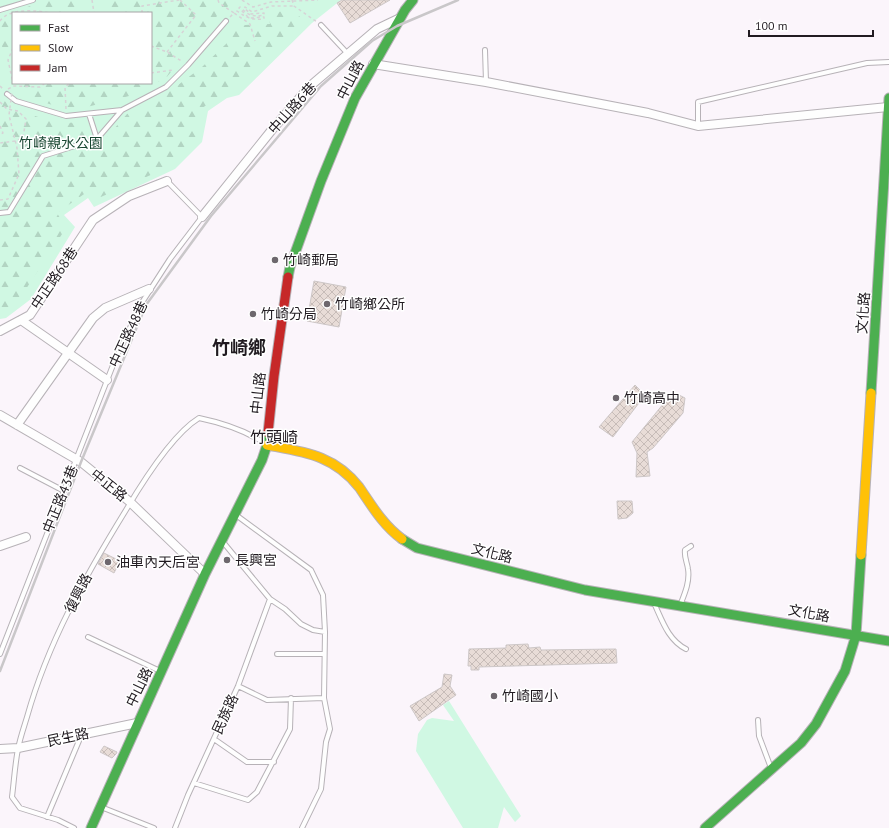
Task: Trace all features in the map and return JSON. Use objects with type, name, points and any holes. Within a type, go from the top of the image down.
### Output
[{"type":"street","name":"中山路","points":[[91,828],[205,574],[262,460],[267,445],[274,376],[290,267],[321,181],[355,98],[400,18],[413,0]]},
{"type":"street","name":"中山路6巷","points":[[202,217],[271,130],[309,87],[377,29],[400,18]]},
{"type":"street","points":[[373,64],[486,82],[648,113],[698,126],[889,103]]},
{"type":"street","name":"文化路","points":[[267,445],[325,458],[359,485],[384,522],[402,539],[417,548],[585,590],[856,635],[886,231],[889,103]]},
{"type":"street","name":"中正路68巷","points":[[68,353],[21,320],[30,315],[93,220],[129,196],[166,181]]},
{"type":"street","points":[[17,425],[94,318],[105,308],[149,289]]},
{"type":"street","points":[[0,331],[21,320]]},
{"type":"street","name":"中正路48巷","points":[[68,353],[107,380]]},
{"type":"street","name":"中正路","points":[[0,416],[76,459],[130,502],[205,574]]},
{"type":"street","points":[[0,546],[26,537]]},
{"type":"street","points":[[705,828],[801,743],[816,724],[845,671],[856,635],[889,641]]},
{"type":"street","name":"民生路","points":[[0,749],[18,748],[137,723]]},
{"type":"lane","points":[[0,10],[33,0]]},
{"type":"lane","points":[[8,92],[16,101],[66,116],[122,110],[166,87],[187,67],[226,22]]},
{"type":"lane","points":[[321,25],[348,54]]},
{"type":"lane","points":[[485,50],[486,82]]},
{"type":"lane","points":[[698,126],[698,102],[867,63],[889,62]]},
{"type":"lane","points":[[0,213],[9,212],[43,156],[97,139],[122,110]]},
{"type":"lane","points":[[89,114],[97,139]]},
{"type":"lane","points":[[166,181],[202,217]]},
{"type":"lane","name":"中山路6巷","points":[[149,289],[202,217]]},
{"type":"lane","name":"中正路48巷","points":[[76,459],[107,380],[149,289]]},
{"type":"lane","name":"復興路","points":[[74,828],[58,820],[20,808],[12,797],[18,748],[32,697],[48,654],[86,576],[137,489],[161,457],[191,423],[199,418],[227,424],[254,436],[267,445]]},
{"type":"lane","name":"中正路43巷","points":[[0,654],[76,459]]},
{"type":"lane","points":[[20,468],[64,491]]},
{"type":"lane","points":[[234,514],[311,570],[322,595],[324,632],[324,698],[330,729],[326,742],[321,789],[302,828]]},
{"type":"lane","points":[[222,540],[270,599],[285,609],[301,624],[313,630],[324,632]]},
{"type":"lane","points":[[680,606],[686,592],[688,576],[685,556],[686,550],[691,546]]},
{"type":"lane","name":"民族路","points":[[175,828],[238,686],[270,599]]},
{"type":"lane","points":[[654,602],[670,635],[679,645],[686,649]]},
{"type":"lane","points":[[88,637],[162,672]]},
{"type":"lane","points":[[277,654],[324,654]]},
{"type":"lane","points":[[238,686],[267,700],[324,698]]},
{"type":"lane","points":[[194,783],[248,800],[257,792],[290,729],[291,698]]},
{"type":"lane","points":[[758,720],[759,736],[771,769]]},
{"type":"lane","points":[[47,817],[81,734]]},
{"type":"lane","points":[[214,739],[247,762],[274,762]]},
{"type":"lane","points":[[101,807],[154,828]]},
{"type":"path","points":[[92,0],[94,12]]},
{"type":"path","points":[[142,12],[142,6],[179,0],[196,15],[166,52]]},
{"type":"path","points":[[218,0],[219,3],[250,24],[255,41]]},
{"type":"path","points":[[242,0],[253,7],[272,2],[318,0]]},
{"type":"path","points":[[293,1],[294,6]]},
{"type":"path","points":[[226,22],[237,10],[248,19],[264,19],[264,17],[249,18],[239,8],[250,16],[254,16],[264,15],[264,13],[251,14],[244,8],[245,7],[252,12],[267,8],[294,6],[321,25]]},
{"type":"path","points":[[26,12],[44,12]]},
{"type":"path","points":[[0,21],[12,14]]},
{"type":"path","points":[[152,46],[166,52],[187,67]]},
{"type":"path","points":[[12,50],[8,60],[12,78]]},
{"type":"path","points":[[152,73],[187,67]]},
{"type":"path","points":[[0,200],[8,199],[19,174],[17,148],[9,115],[8,92],[14,86],[40,87],[44,84]]},
{"type":"path","points":[[66,116],[65,87],[69,84]]},
{"type":"path","points":[[0,102],[7,109],[18,111],[26,119],[24,138],[0,143]]},
{"type":"path","points":[[0,126],[3,133],[0,134]]},
{"type":"green space","name":"竹崎親水公園","points":[[0,0],[341,0],[312,23],[239,95],[227,98],[208,111],[202,142],[175,169],[94,207],[88,198],[64,215],[75,227],[31,299],[6,318],[0,319]]},
{"type":"green space","points":[[51,0],[79,0],[80,12],[12,12],[12,59],[0,44],[0,15]]},
{"type":"green space","points":[[106,0],[235,0],[217,16],[166,78],[129,96],[87,107],[62,108],[21,95],[18,84],[152,84],[152,12],[107,12]]},
{"type":"green space","points":[[292,11],[307,22],[236,90],[224,94],[202,108],[197,139],[171,166],[94,200],[87,192],[57,213],[66,228],[26,289],[9,309],[0,311],[0,97],[22,111],[41,118],[66,123],[82,121],[89,149],[101,144],[127,114],[170,91],[202,67],[226,44],[236,20],[245,25],[270,24],[268,12]]},
{"type":"green space","points":[[449,701],[521,816],[515,822],[504,807],[498,828],[463,828],[416,751],[418,734],[427,720],[432,718],[454,721],[443,705]]},
{"type":"building","points":[[342,0],[390,0],[350,23],[337,3]]},
{"type":"building","name":"竹崎鄉公所","points":[[314,281],[346,287],[339,327],[307,321]]},
{"type":"building","points":[[635,385],[645,395],[613,437],[599,427]]},
{"type":"building","points":[[673,392],[685,398],[683,413],[653,448],[647,452],[650,476],[636,477],[637,453],[632,442]]},
{"type":"building","points":[[617,501],[632,501],[633,513],[627,518],[618,519]]},
{"type":"building","name":"油車內天后宮","points":[[104,553],[120,561],[114,573],[98,564]]},
{"type":"building","points":[[528,644],[529,648],[540,647],[541,650],[616,649],[617,663],[479,667],[479,670],[471,670],[471,666],[468,666],[469,649],[506,648],[506,645]]},
{"type":"building","points":[[444,674],[452,675],[450,686],[456,695],[419,721],[410,706],[442,687]]},
{"type":"building","points":[[104,746],[117,752],[112,758],[100,752]]},
{"type":"railway","points":[[0,671],[81,462],[146,305],[211,216],[321,86],[372,41],[397,26],[458,0]]},
{"type":"traffic: fast","points":[[288,277],[290,267],[321,181],[355,98],[405,10],[413,0]]},
{"type":"traffic: fast","points":[[871,393],[889,98]]},
{"type":"traffic: fast","points":[[91,828],[205,574],[262,460],[267,445],[268,433]]},
{"type":"traffic: fast","points":[[402,539],[417,548],[585,590],[889,641]]},
{"type":"traffic: fast","points":[[705,828],[801,743],[816,724],[845,671],[856,635],[861,555]]},
{"type":"traffic: slow","points":[[861,555],[871,393]]},
{"type":"traffic: slow","points":[[267,445],[306,453],[329,461],[349,476],[359,487],[383,521],[402,539]]},
{"type":"traffic: jam","points":[[268,433],[274,376],[288,277]]},
{"type":"place","name":"竹崎郵局","points":[[275,260]]},
{"type":"place","name":"竹崎鄉公所","points":[[327,304]]},
{"type":"place","name":"竹崎分局","points":[[253,314]]},
{"type":"place","name":"竹崎高中","points":[[616,398]]},
{"type":"place","name":"長興宮","points":[[227,560]]},
{"type":"place","name":"油車內天后宮","points":[[108,562]]},
{"type":"place","name":"竹崎國小","points":[[494,696]]},
{"type":"district","name":"竹崎鄉","points":[[239,347]]},
{"type":"district","name":"竹頭崎","points":[[274,437]]}]
